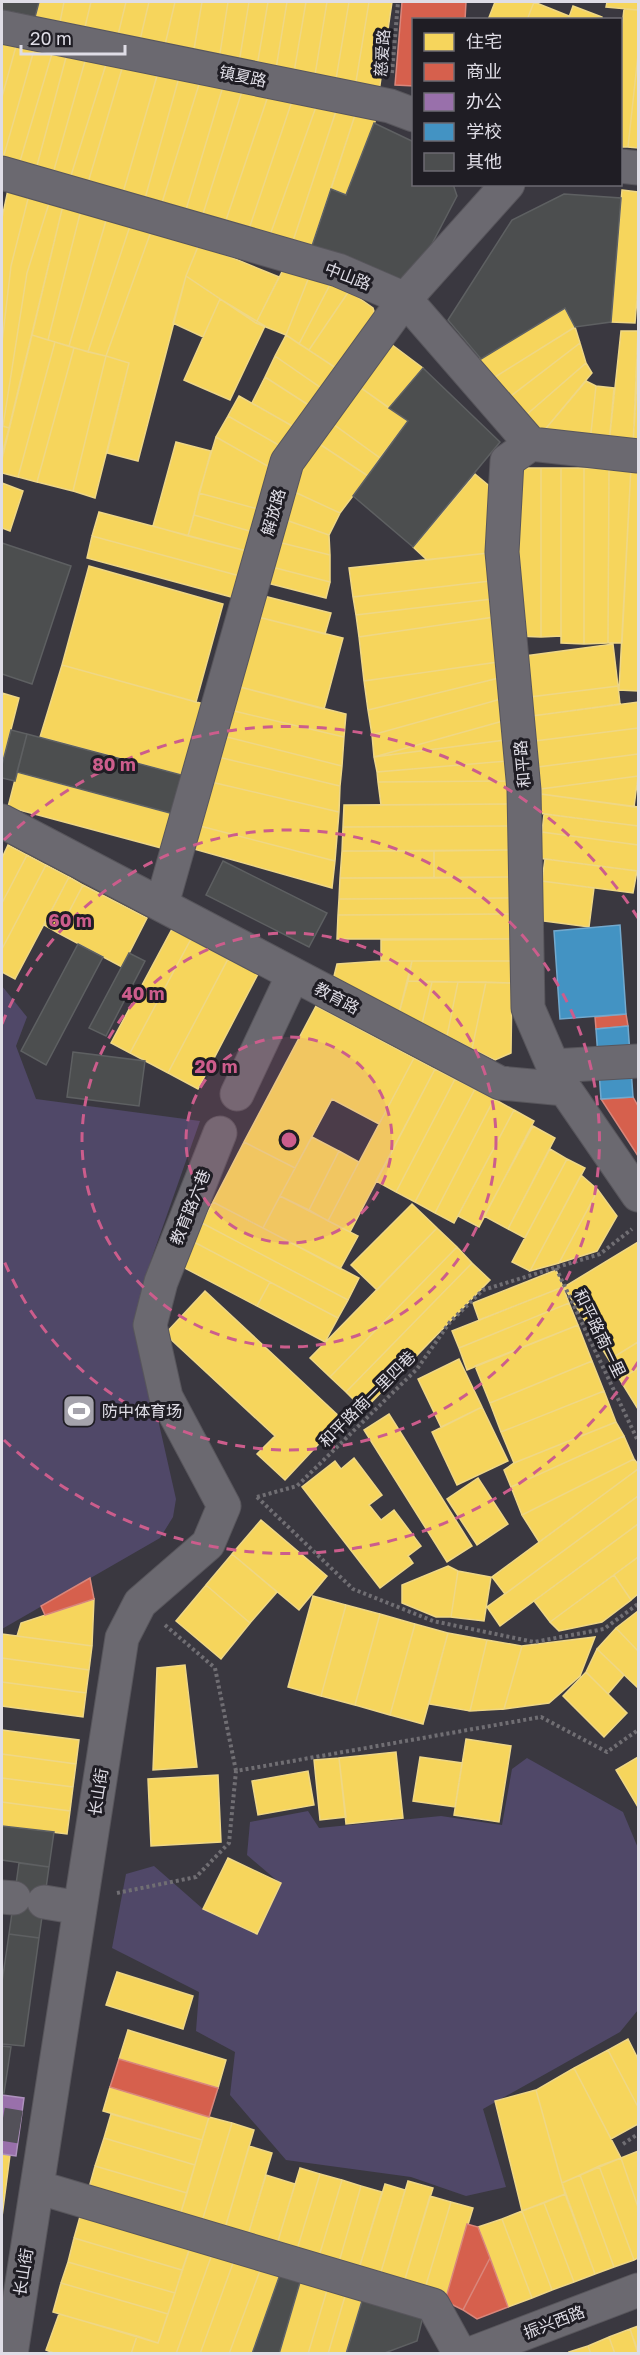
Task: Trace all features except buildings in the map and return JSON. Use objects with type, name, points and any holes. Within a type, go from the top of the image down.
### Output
[{"type":"street","name":"镇夏路","points":[[2,27],[402,111]]},
{"type":"street","points":[[622,166],[639,168]]},
{"type":"street","name":"中山路","points":[[2,173],[338,270],[405,299],[531,444]]},
{"type":"street","name":"解放路","points":[[162,904],[287,462],[405,299],[505,186]]},
{"type":"street","points":[[531,444],[639,456]]},
{"type":"street","name":"和平路","points":[[531,444],[507,461],[502,552],[524,790],[528,1008],[559,1077]]},
{"type":"street","name":"教育路","points":[[2,821],[500,1083],[559,1077],[639,1061]]},
{"type":"street","points":[[237,1094],[293,975]]},
{"type":"street","points":[[559,1077],[639,1195]]},
{"type":"street","name":"教育路六巷","points":[[220,1133],[160,1282],[150,1326],[166,1397],[224,1506]]},
{"type":"street","name":"长山街","points":[[11,2354],[37,2187],[33,2128],[80,1908],[122,1638],[140,1603],[208,1544],[224,1506]]},
{"type":"street","points":[[20,1899],[80,1908]]},
{"type":"street","points":[[37,2187],[433,2305],[460,2354]]},
{"type":"street","name":"振兴西路","points":[[470,2354],[639,2290]]},
{"type":"path","name":"慈爱路","points":[[398,2],[402,111]]},
{"type":"path","name":"和平路南一里四巷","points":[[224,1506],[297,1486],[417,1369],[450,1322],[483,1290],[600,1254],[639,1224]]},
{"type":"path","name":"和平路南一里","points":[[556,1268],[637,1432],[639,1441]]},
{"type":"path","points":[[257,1497],[353,1590],[433,1621],[534,1642],[604,1629],[639,1604]]},
{"type":"path","points":[[124,1890],[196,1876],[229,1843],[236,1771],[215,1668],[140,1603]]},
{"type":"path","points":[[236,1771],[541,1717],[607,1752],[639,1730]]},
{"type":"path","points":[[623,2144],[639,2134]]},
{"type":"shaded area","name":"防中体育场","points":[[2,986],[27,1017],[16,1046],[36,1099],[200,1121],[150,1263],[136,1322],[176,1499],[173,1517],[160,1538],[2,1629]]},
{"type":"shaded area","points":[[527,1758],[623,1812],[638,1848],[638,2010],[620,2032],[483,2109],[506,2187],[466,2196],[411,2177],[286,2160],[230,2095],[235,2052],[196,2031],[199,1992],[112,1948],[126,1874],[154,1866],[203,1909],[257,1934],[281,1884],[247,1855],[250,1822],[308,1811],[319,1828],[441,1816],[502,1825],[512,1769]]},
{"type":"tunnel","points":[[2,2124],[20,2127]]},
{"type":"place","name":"防中体育场","points":[[79,1411]]}]
